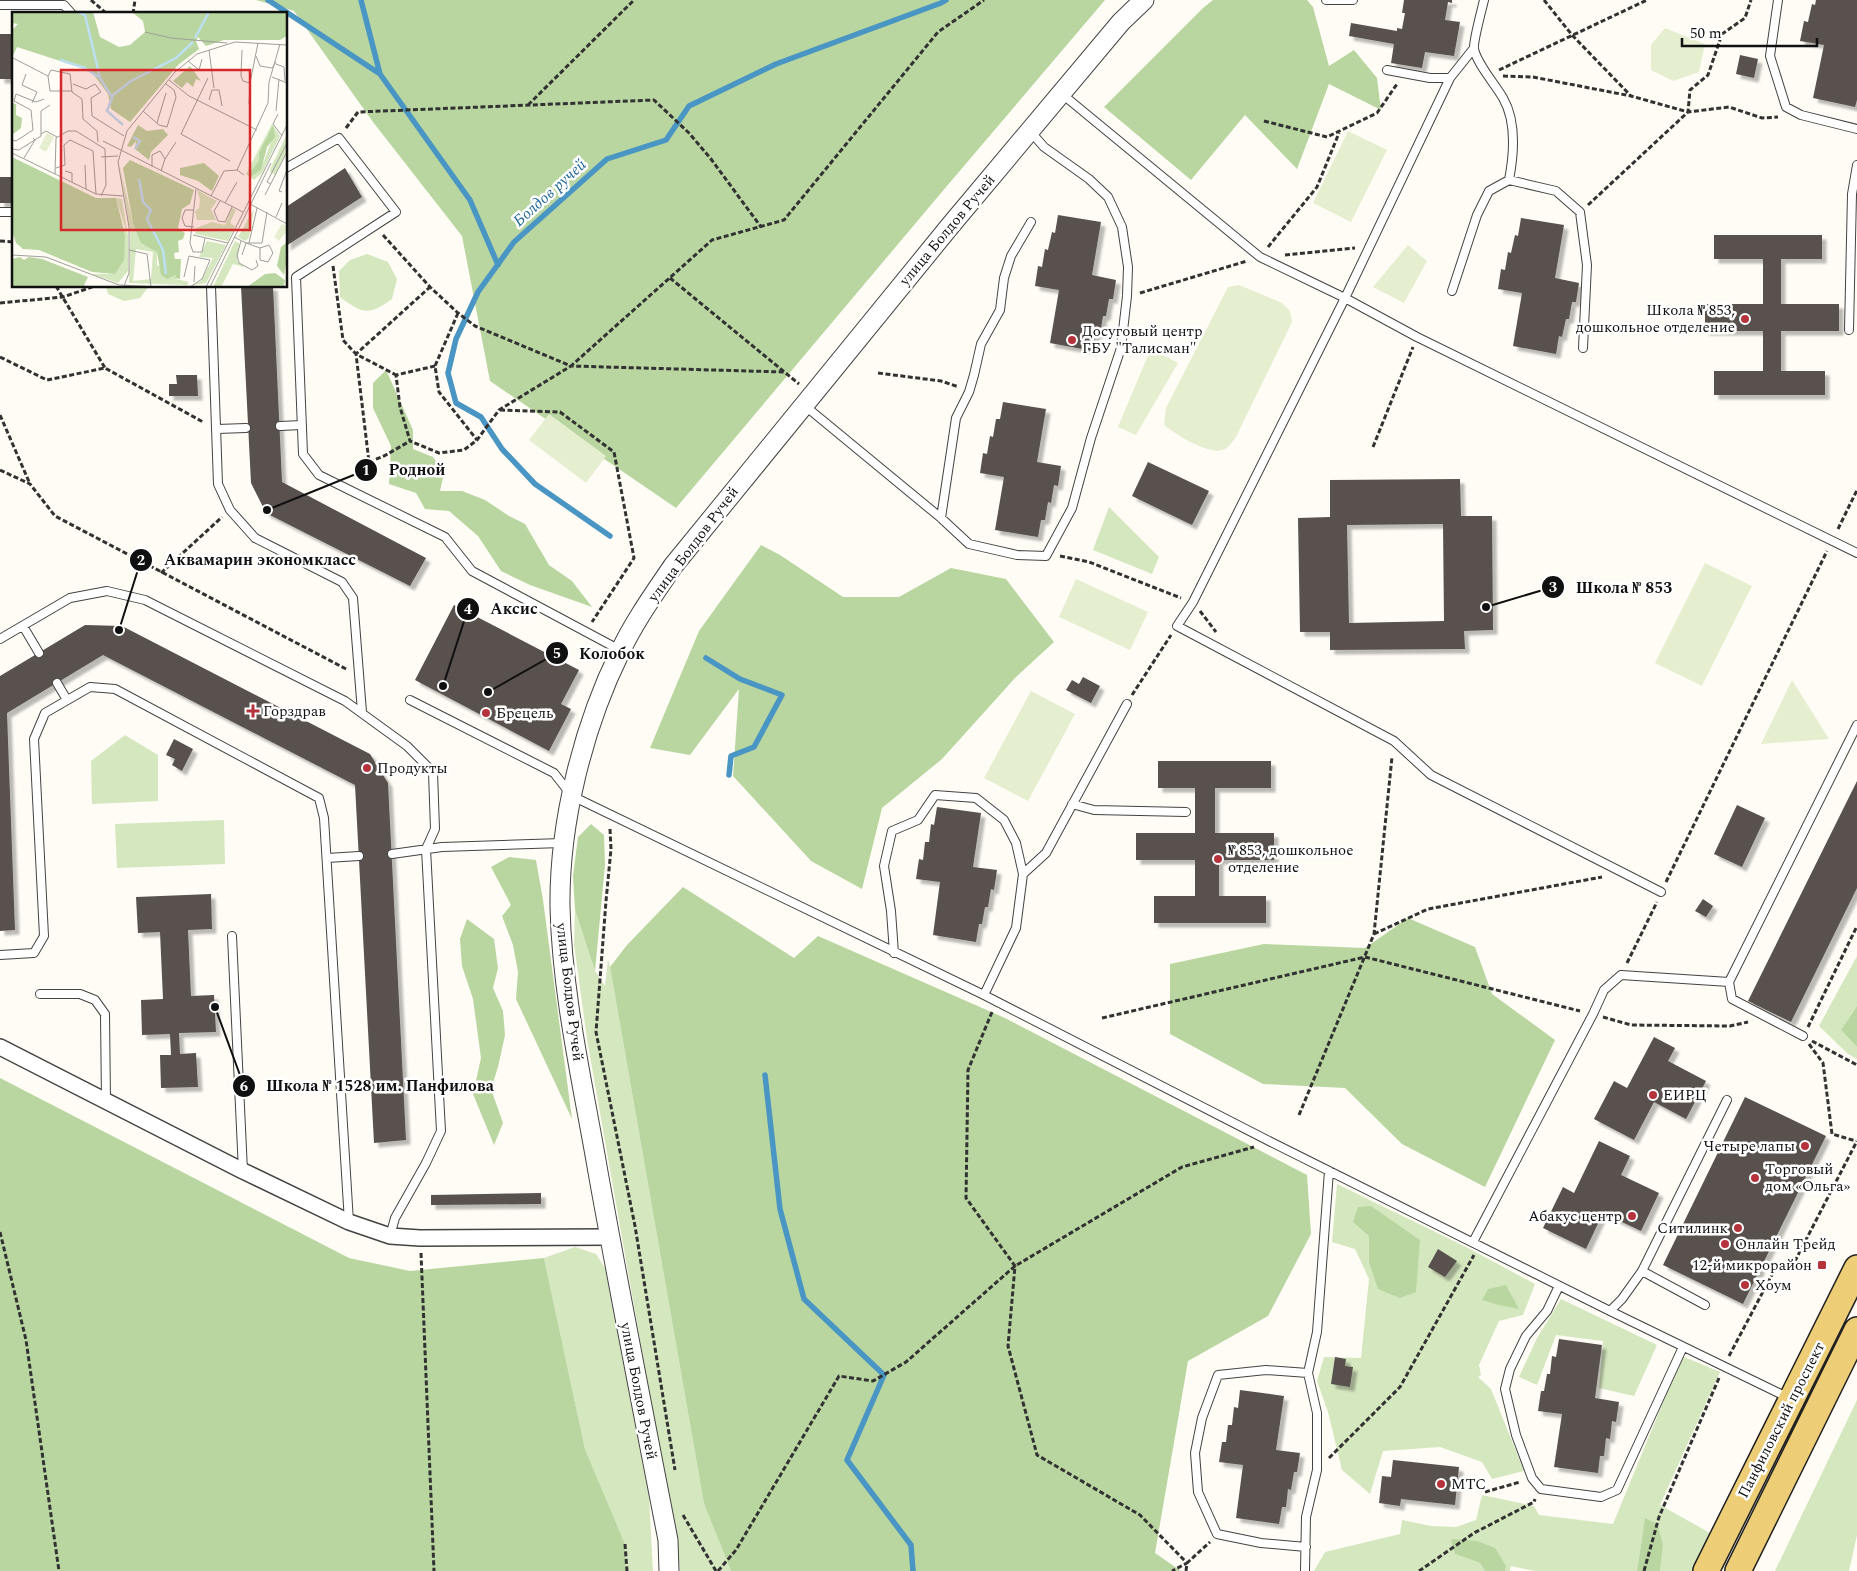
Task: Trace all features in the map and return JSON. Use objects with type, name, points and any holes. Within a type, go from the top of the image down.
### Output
[{"type":"main road","name":"Панфиловский проспект","points":[[1706,1571],[1857,1268]]},
{"type":"main road","name":"Панфиловский проспект","points":[[1738,1571],[1857,1330]]},
{"type":"street","name":"улица Болдов Ручей","points":[[669,1571],[668,1540],[610,1237],[573,1028],[564,965],[560,905],[564,843],[572,796],[590,730],[607,680],[620,650],[648,601],[673,566],[950,226],[1121,22],[1144,0]]},
{"type":"street","points":[[0,1047],[243,1171],[349,1222],[390,1236],[420,1238],[610,1237]]},
{"type":"lane","points":[[1326,0],[1353,0]]},
{"type":"lane","points":[[1484,0],[1474,48],[1450,78],[1368,246],[1345,298],[1193,602],[1177,626],[1394,741],[1431,775],[1661,892]]},
{"type":"lane","points":[[1778,0],[1770,56],[1786,107],[1801,115],[1857,129]]},
{"type":"lane","points":[[0,5],[64,5],[70,12]]},
{"type":"lane","points":[[1474,48],[1487,76],[1504,99],[1512,122],[1514,155],[1509,180]]},
{"type":"lane","points":[[1387,70],[1430,78],[1450,78]]},
{"type":"lane","points":[[1061,94],[1260,257],[1345,298],[1417,337],[1857,553]]},
{"type":"lane","points":[[808,400],[969,544],[1017,555],[1046,556],[1072,508],[1091,438],[1121,348],[1127,296],[1128,267],[1122,227],[1108,197],[1089,179],[1044,147],[1030,131]]},
{"type":"lane","points":[[288,167],[339,138],[396,212],[296,277],[303,454],[319,475],[445,537],[472,571],[620,650]]},
{"type":"lane","points":[[1849,330],[1852,194],[1857,165]]},
{"type":"lane","points":[[1452,291],[1477,215],[1489,191],[1509,180],[1556,191],[1580,212],[1587,265],[1583,348]]},
{"type":"lane","points":[[941,518],[956,418],[969,392],[981,344],[1000,310],[1004,278],[1011,256],[1031,222]]},
{"type":"lane","points":[[210,288],[218,484],[230,510],[254,538],[342,582],[353,598],[362,712]]},
{"type":"lane","points":[[280,426],[302,425]]},
{"type":"lane","points":[[217,429],[246,428]]},
{"type":"lane","points":[[0,639],[70,598],[106,591],[145,600],[344,701],[362,712],[407,746],[434,772],[436,829],[426,849],[440,1131],[426,1163],[395,1218],[390,1236]]},
{"type":"lane","points":[[22,626],[39,653]]},
{"type":"lane","points":[[57,683],[67,700]]},
{"type":"lane","points":[[0,955],[34,953],[44,936],[34,738],[45,713],[90,687],[116,689],[319,798],[324,818],[327,858],[349,1222]]},
{"type":"lane","points":[[410,700],[554,774],[572,796],[894,953],[997,1001],[1271,1142],[1791,1399]]},
{"type":"lane","points":[[1023,874],[1046,853],[1127,704]]},
{"type":"lane","points":[[1803,1036],[1732,999],[1728,982],[1857,725]]},
{"type":"lane","points":[[894,953],[891,911],[884,866],[892,831],[918,820],[935,795],[976,798],[1004,820],[1016,843],[1023,874],[1016,928],[984,995]]},
{"type":"lane","points":[[1072,804],[1094,810],[1186,812]]},
{"type":"lane","points":[[392,854],[426,849],[564,843]]},
{"type":"lane","points":[[327,858],[359,856]]},
{"type":"lane","points":[[232,936],[243,1171]]},
{"type":"lane","points":[[1476,1244],[1604,990],[1621,975],[1728,982]]},
{"type":"lane","points":[[40,994],[80,994],[95,1000],[105,1014],[106,1101]]},
{"type":"lane","points":[[1610,1311],[1622,1299],[1642,1271],[1727,1100]]},
{"type":"lane","points":[[1305,1571],[1306,1517],[1317,1470],[1317,1413],[1308,1373],[1317,1332],[1329,1171]]},
{"type":"lane","points":[[1642,1271],[1705,1305]]},
{"type":"lane","points":[[1559,1286],[1547,1311],[1526,1336],[1510,1369],[1505,1389],[1516,1435],[1532,1478],[1541,1489],[1601,1497],[1617,1490],[1683,1346]]},
{"type":"lane","points":[[1306,1547],[1261,1543],[1217,1534],[1198,1492],[1195,1453],[1202,1418],[1218,1375],[1266,1370],[1308,1373]]},
{"type":"path","points":[[91,0],[105,12]]},
{"type":"path","points":[[527,106],[634,0]]},
{"type":"path","points":[[410,441],[439,453],[464,450],[478,440],[499,410],[571,366],[712,240],[784,220],[938,32],[984,0]]},
{"type":"path","points":[[1544,0],[1572,35],[1631,96]]},
{"type":"path","points":[[1487,76],[1647,0]]},
{"type":"path","points":[[1580,212],[1688,112],[1690,90],[1708,75],[1722,34],[1745,18],[1751,0]]},
{"type":"path","points":[[1264,121],[1327,137],[1377,113],[1405,73]]},
{"type":"path","points":[[1487,76],[1533,77],[1631,96],[1688,112],[1729,107],[1762,118],[1801,115]]},
{"type":"path","points":[[339,138],[358,112],[654,100],[689,133],[761,227]]},
{"type":"path","points":[[1260,257],[1317,187],[1339,132]]},
{"type":"path","points":[[375,226],[430,286],[458,313],[475,326],[571,366],[784,372]]},
{"type":"path","points":[[1127,296],[1260,257],[1368,246]]},
{"type":"path","points":[[332,254],[343,340],[356,354],[396,375],[435,366]]},
{"type":"path","points":[[670,278],[784,372],[808,400]]},
{"type":"path","points":[[356,354],[430,286]]},
{"type":"path","points":[[57,288],[104,368],[217,429]]},
{"type":"path","points":[[0,303],[62,297],[89,288]]},
{"type":"path","points":[[458,313],[435,366],[439,392],[478,440]]},
{"type":"path","points":[[1373,447],[1417,337]]},
{"type":"path","points":[[356,354],[369,462],[356,493]]},
{"type":"path","points":[[0,357],[47,380],[104,368]]},
{"type":"path","points":[[878,373],[941,380],[953,384]]},
{"type":"path","points":[[396,375],[400,407],[410,441]]},
{"type":"path","points":[[499,410],[560,412],[614,452],[634,558],[585,633]]},
{"type":"path","points":[[0,415],[30,484],[55,516],[360,676]]},
{"type":"path","points":[[369,462],[410,441]]},
{"type":"path","points":[[0,470],[30,484]]},
{"type":"path","points":[[1621,975],[1857,490]]},
{"type":"path","points":[[161,573],[230,510]]},
{"type":"path","points":[[1047,553],[1089,562],[1193,602],[1235,657]]},
{"type":"path","points":[[1127,704],[1177,626]]},
{"type":"path","points":[[1299,1115],[1374,934],[1394,741]]},
{"type":"path","points":[[609,814],[612,849],[596,1032],[635,1226],[676,1476]]},
{"type":"path","points":[[1374,934],[1428,909],[1622,873]]},
{"type":"path","points":[[1803,1036],[1857,926]]},
{"type":"path","points":[[1102,1018],[1365,957],[1631,1025],[1730,1026],[1768,1018]]},
{"type":"path","points":[[997,1001],[968,1070],[966,1198],[1015,1266],[1008,1346],[1037,1455],[1140,1515],[1187,1563]]},
{"type":"path","points":[[1803,1036],[1857,1065]]},
{"type":"path","points":[[1644,1571],[1660,1517],[1724,1366],[1775,1270],[1794,1263],[1857,1141],[1832,1134],[1823,1063],[1803,1036]]},
{"type":"path","points":[[682,1514],[717,1571],[736,1550],[839,1376],[873,1382],[906,1362],[1015,1266],[1182,1167],[1271,1142]]},
{"type":"path","points":[[0,1232],[26,1340],[59,1571]]},
{"type":"path","points":[[420,1238],[434,1571]]},
{"type":"path","points":[[1317,1470],[1400,1388],[1476,1244]]},
{"type":"path","points":[[1485,1492],[1532,1478]]},
{"type":"path","points":[[1419,1571],[1474,1533],[1534,1502],[1541,1489]]},
{"type":"path","points":[[1172,1571],[1187,1563],[1217,1534]]},
{"type":"path","points":[[625,1544],[627,1571]]},
{"type":"path","points":[[1186,1571],[1187,1563]]},
{"type":"green space","points":[[256,0],[1105,0],[676,508],[490,381],[462,236],[373,122],[294,11]]},
{"type":"green space","points":[[1213,0],[1307,0],[1313,7],[1329,66],[1354,50],[1377,78],[1381,110],[1329,84],[1297,169],[1245,115],[1191,180],[1104,107]]},
{"type":"green space","points":[[1665,28],[1705,44],[1699,72],[1673,81],[1651,70],[1651,45]]},
{"type":"green space","points":[[1348,131],[1387,150],[1351,222],[1313,203]]},
{"type":"green space","points":[[1408,245],[1427,261],[1404,303],[1373,287]]},
{"type":"green space","points":[[367,254],[388,262],[397,279],[392,299],[377,308],[366,311],[354,307],[340,297],[339,271],[350,260]]},
{"type":"green space","points":[[1239,285],[1282,303],[1290,311],[1292,322],[1236,437],[1225,449],[1219,451],[1211,450],[1184,439],[1164,425],[1166,408],[1228,287]]},
{"type":"green space","points":[[106,288],[148,288],[140,298],[124,301],[108,294]]},
{"type":"green space","points":[[1151,348],[1178,363],[1136,435],[1118,427]]},
{"type":"green space","points":[[386,370],[413,430],[413,449],[433,457],[444,473],[440,491],[462,491],[485,500],[525,524],[549,565],[572,581],[592,607],[530,585],[501,571],[478,536],[449,511],[425,509],[416,493],[389,484],[391,446],[373,408],[373,383]]},
{"type":"green space","points":[[549,414],[606,456],[586,483],[529,440]]},
{"type":"green space","points":[[1109,507],[1159,557],[1152,574],[1093,550]]},
{"type":"green space","points":[[761,545],[780,555],[843,597],[899,597],[951,568],[1006,579],[1054,642],[1015,678],[942,759],[882,808],[862,889],[811,861],[733,776],[739,689],[690,755],[650,748],[699,631]]},
{"type":"green space","points":[[1705,563],[1752,586],[1702,686],[1655,663]]},
{"type":"green space","points":[[1076,579],[1148,612],[1130,650],[1059,617]]},
{"type":"green space","points":[[1792,680],[1829,739],[1761,744]]},
{"type":"green space","points":[[1031,691],[1075,714],[1028,801],[984,778]]},
{"type":"green space","points":[[125,735],[158,755],[158,801],[92,804],[91,761]]},
{"type":"green space","points":[[224,820],[225,864],[117,868],[115,824]]},
{"type":"green space","points":[[591,824],[604,835],[605,865],[595,971],[575,910],[573,876],[578,837]]},
{"type":"green space","points":[[509,857],[536,860],[572,1119],[516,999],[518,972],[513,945],[502,916],[511,905],[491,867]]},
{"type":"green space","points":[[683,887],[794,958],[818,936],[1005,1018],[1307,1175],[1311,1234],[1268,1316],[1188,1361],[1155,1553],[1181,1571],[731,1571],[704,1504],[610,967],[627,945]]},
{"type":"green space","points":[[575,910],[595,971],[605,986],[608,959],[610,967],[704,1504],[731,1571],[680,1571],[674,1520],[660,1453],[587,1039],[574,944]]},
{"type":"green space","points":[[1408,918],[1475,947],[1492,994],[1555,1040],[1485,1187],[1402,1144],[1345,1088],[1263,1084],[1170,1034],[1170,964],[1264,944],[1365,948]]},
{"type":"green space","points":[[467,919],[494,939],[498,968],[493,988],[503,1011],[505,1035],[491,1089],[503,1123],[494,1145],[473,1094],[481,1058],[473,999],[462,966],[460,939]]},
{"type":"green space","points":[[1857,956],[1857,1006],[1841,1030],[1857,1047],[1857,1059],[1848,1054],[1819,1026]]},
{"type":"green space","points":[[1857,1006],[1857,1047],[1841,1030]]},
{"type":"green space","points":[[0,1078],[349,1258],[410,1271],[544,1258],[585,1449],[625,1544],[626,1571],[0,1571]]},
{"type":"green space","points":[[1337,1184],[1468,1248],[1535,1284],[1523,1315],[1499,1321],[1479,1365],[1481,1375],[1478,1377],[1491,1389],[1524,1471],[1492,1479],[1482,1462],[1440,1447],[1383,1451],[1370,1494],[1342,1470],[1328,1412],[1317,1381],[1324,1357],[1361,1358],[1369,1279],[1355,1249],[1332,1242]],"holes":[[[1369,1236],[1419,1240],[1418,1253],[1369,1262]]]},
{"type":"green space","points":[[1371,1206],[1420,1240],[1416,1292],[1400,1298],[1378,1289],[1369,1262],[1369,1236],[1353,1222],[1358,1207]]},
{"type":"green space","points":[[575,1247],[596,1254],[605,1268],[649,1498],[653,1571],[626,1571],[625,1544],[585,1449],[544,1258]]},
{"type":"green space","points":[[1506,1285],[1519,1309],[1482,1300],[1488,1289]]},
{"type":"green space","points":[[1561,1299],[1657,1345],[1634,1396],[1599,1388],[1603,1341],[1556,1335],[1537,1385],[1519,1377],[1537,1338]]},
{"type":"green space","points":[[1682,1356],[1720,1372],[1660,1505],[1710,1533],[1692,1571],[1660,1571],[1645,1519],[1637,1571],[1535,1571],[1511,1566],[1510,1571],[1505,1571],[1506,1566],[1452,1539],[1455,1554],[1480,1563],[1485,1571],[1314,1571],[1325,1552],[1400,1534],[1402,1520],[1431,1526],[1456,1527],[1476,1520],[1482,1495],[1534,1506],[1539,1515],[1613,1524]]},
{"type":"green space","points":[[1857,1400],[1857,1535],[1849,1571],[1775,1571]]},
{"type":"green space","points":[[1645,1518],[1657,1524],[1663,1544],[1660,1571],[1637,1571]]},
{"type":"green space","points":[[1451,1539],[1477,1541],[1495,1548],[1506,1566],[1505,1571],[1485,1571],[1480,1563],[1455,1554]]},
{"type":"building","points":[[1404,0],[1452,0],[1452,3],[1448,2],[1445,20],[1460,22],[1454,56],[1425,52],[1422,68],[1391,63],[1394,44],[1349,36],[1351,23],[1397,31],[1397,28],[1402,29],[1405,13],[1402,13]]},
{"type":"building","points":[[1816,0],[1857,0],[1857,100],[1855,107],[1813,98],[1824,45],[1800,41],[1804,21],[1808,22],[1812,4],[1815,5]]},
{"type":"building","points":[[0,34],[12,34],[12,79],[0,79]]},
{"type":"building","points":[[1740,55],[1758,59],[1754,78],[1736,74]]},
{"type":"building","points":[[345,168],[362,197],[288,245],[288,206]]},
{"type":"building","points":[[0,177],[12,177],[12,203],[0,203]]},
{"type":"building","points":[[1058,215],[1101,222],[1092,275],[1116,280],[1113,299],[1109,299],[1106,316],[1103,316],[1100,334],[1096,333],[1093,351],[1050,343],[1059,290],[1035,286],[1038,266],[1042,267],[1045,249],[1048,250],[1052,232],[1055,233]]},
{"type":"building","points":[[1521,218],[1564,225],[1555,278],[1579,283],[1576,302],[1572,302],[1569,319],[1566,319],[1562,337],[1559,336],[1556,354],[1513,346],[1522,293],[1498,289],[1501,269],[1505,270],[1508,252],[1511,253],[1515,235],[1518,236]]},
{"type":"building","points":[[1714,235],[1822,235],[1822,259],[1781,259],[1781,304],[1839,304],[1839,331],[1781,331],[1781,371],[1825,371],[1825,395],[1714,395],[1714,371],[1763,371],[1763,331],[1705,331],[1705,304],[1763,304],[1763,259],[1714,259]]},
{"type":"building","points":[[241,288],[273,288],[282,482],[426,558],[410,586],[266,513],[251,483]]},
{"type":"building","points":[[176,375],[197,375],[198,396],[169,396],[169,384],[177,384]]},
{"type":"building","points":[[1003,402],[1046,409],[1037,462],[1061,466],[1058,486],[1054,485],[1051,503],[1048,502],[1045,520],[1041,520],[1038,537],[995,530],[1004,477],[980,473],[983,453],[987,454],[990,436],[993,437],[996,419],[1000,419]]},
{"type":"building","points":[[1148,462],[1209,491],[1192,525],[1132,496]]},
{"type":"building","points":[[1460,479],[1461,516],[1492,516],[1493,630],[1464,631],[1465,649],[1330,650],[1330,632],[1300,632],[1298,518],[1330,517],[1330,480]],"holes":[[[1443,524],[1444,621],[1349,623],[1347,525]]]},
{"type":"building","points":[[454,605],[579,670],[561,704],[571,709],[549,751],[415,680]]},
{"type":"building","points":[[85,625],[122,626],[370,754],[388,783],[406,1140],[374,1143],[355,785],[103,655],[7,713],[15,930],[0,931],[0,676]]},
{"type":"building","points":[[1083,677],[1100,686],[1091,703],[1066,690],[1072,680],[1079,684]]},
{"type":"building","points":[[174,739],[193,749],[182,771],[172,765],[175,759],[166,755]]},
{"type":"building","points":[[1158,761],[1271,761],[1271,788],[1215,788],[1215,833],[1274,833],[1274,860],[1219,860],[1219,896],[1266,896],[1266,923],[1154,923],[1154,896],[1195,896],[1195,860],[1136,860],[1136,833],[1195,833],[1195,788],[1158,788]]},
{"type":"building","points":[[1857,781],[1857,888],[1791,1022],[1748,1001]]},
{"type":"building","points":[[1737,805],[1765,818],[1742,867],[1714,854]]},
{"type":"building","points":[[937,807],[981,813],[973,867],[997,870],[994,890],[991,889],[988,907],[985,907],[982,924],[979,924],[976,942],[933,935],[940,882],[916,879],[919,859],[923,860],[925,842],[929,842],[931,824],[934,825]]},
{"type":"building","points":[[211,894],[212,929],[188,930],[191,996],[214,995],[216,1032],[179,1033],[180,1054],[196,1053],[198,1087],[161,1088],[160,1055],[171,1055],[170,1034],[142,1035],[141,1000],[163,999],[160,932],[138,933],[136,897]]},
{"type":"building","points":[[1703,899],[1713,906],[1706,917],[1695,911]]},
{"type":"building","name":"ЕИРЦ","points":[[1654,1037],[1675,1048],[1668,1061],[1706,1081],[1686,1119],[1654,1102],[1634,1140],[1594,1119],[1614,1081],[1627,1088]]},
{"type":"building","name":"Торговый дом «Ольга»","points":[[1745,1097],[1826,1136],[1743,1304],[1663,1265]]},
{"type":"building","points":[[1599,1141],[1630,1156],[1621,1175],[1659,1193],[1641,1231],[1603,1213],[1586,1249],[1543,1228],[1563,1187],[1574,1193]]},
{"type":"building","points":[[541,1193],[541,1204],[431,1205],[431,1195]]},
{"type":"building","points":[[1438,1249],[1457,1261],[1445,1277],[1428,1267]]},
{"type":"building","points":[[1559,1339],[1602,1345],[1595,1398],[1619,1402],[1616,1422],[1612,1421],[1610,1439],[1606,1438],[1604,1456],[1600,1456],[1598,1473],[1554,1467],[1562,1414],[1538,1411],[1541,1391],[1544,1391],[1547,1374],[1550,1374],[1552,1356],[1556,1357]]},
{"type":"building","points":[[1335,1357],[1346,1359],[1345,1366],[1353,1367],[1350,1387],[1331,1384]]},
{"type":"building","points":[[1240,1390],[1284,1396],[1276,1450],[1300,1453],[1297,1472],[1294,1472],[1291,1490],[1288,1489],[1286,1507],[1282,1507],[1279,1524],[1236,1518],[1243,1465],[1219,1462],[1222,1442],[1226,1442],[1228,1425],[1232,1425],[1234,1407],[1238,1408]]},
{"type":"building","points":[[1393,1460],[1459,1467],[1455,1505],[1401,1499],[1400,1506],[1379,1503],[1382,1476],[1391,1477]]},
{"type":"waterway","points":[[268,0],[286,12]]},
{"type":"waterway","points":[[361,0],[380,74]]},
{"type":"waterway","name":"Болдов ручей","points":[[610,536],[535,484],[502,449],[481,417],[456,403],[448,373],[456,339],[478,292],[514,242],[607,159],[666,140],[689,106],[776,64],[946,0]]},
{"type":"waterway","points":[[288,13],[380,74],[470,200],[498,265]]},
{"type":"waterway","name":"Болдов ручей","points":[[706,658],[740,679],[782,695],[754,747],[731,756],[729,775]]},
{"type":"waterway","points":[[765,1075],[780,1209],[804,1299],[884,1375],[847,1460],[911,1545],[913,1571]]},
{"type":"place","name":"Школа № 853, дошкольное отделение","points":[[1745,319]]},
{"type":"place","name":"Досуговый центр ГБУ \"Талисман\"","points":[[1072,340]]},
{"type":"place","name":"Родной","points":[[267,510]]},
{"type":"place","name":"Школа № 853","points":[[1486,607]]},
{"type":"place","name":"Аквамарин экономкласс","points":[[119,630]]},
{"type":"place","name":"Аксис","points":[[443,686]]},
{"type":"place","name":"Колобок","points":[[488,692]]},
{"type":"place","name":"Горздрав","points":[[253,711]]},
{"type":"place","name":"Брецель","points":[[486,713]]},
{"type":"place","name":"Продукты","points":[[367,768]]},
{"type":"place","name":"№ 853, дошкольное отделение","points":[[1218,859]]},
{"type":"place","name":"Школа № 1528 им. Панфилова","points":[[215,1007]]},
{"type":"place","name":"ЕИРЦ","points":[[1653,1095]]},
{"type":"place","name":"Четыре лапы","points":[[1805,1146]]},
{"type":"place","name":"Торговый дом «Ольга»","points":[[1755,1178]]},
{"type":"place","name":"Абакус центр","points":[[1632,1216]]},
{"type":"place","name":"Ситилинк","points":[[1738,1228]]},
{"type":"place","name":"Онлайн Трейд","points":[[1725,1244]]},
{"type":"place","name":"12-й микрорайон","points":[[1822,1265]]},
{"type":"place","name":"Хоум","points":[[1745,1285]]},
{"type":"place","name":"МТС","points":[[1441,1484]]}]
